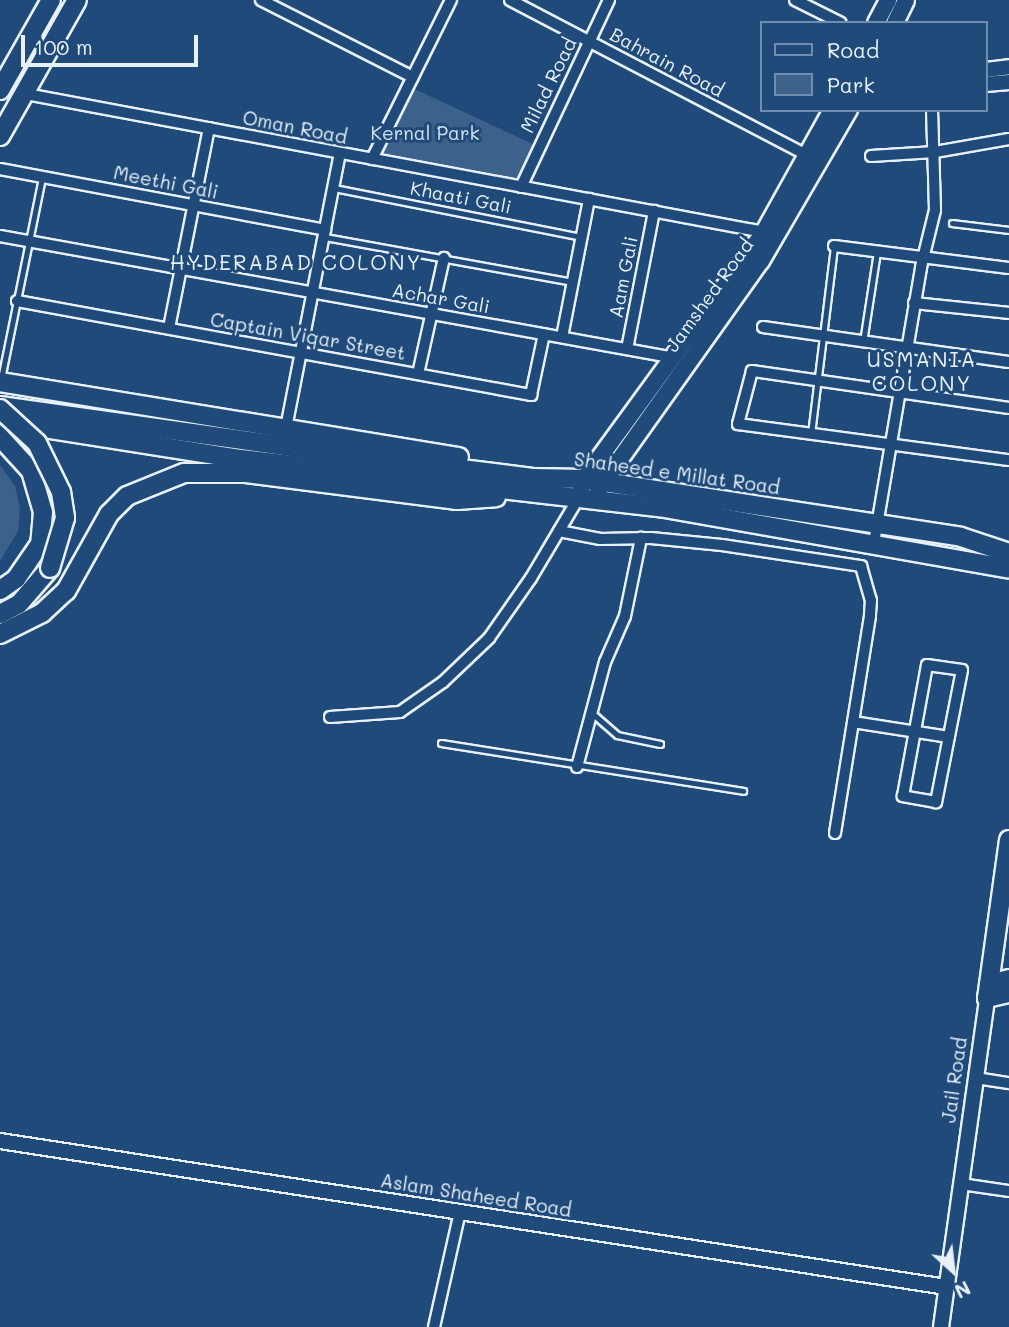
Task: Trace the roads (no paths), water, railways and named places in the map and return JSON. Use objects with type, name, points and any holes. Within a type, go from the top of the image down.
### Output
[{"type":"main road","points":[[0,90],[51,0]]},
{"type":"main road","points":[[0,136],[77,0]]},
{"type":"main road","points":[[877,21],[888,0]]},
{"type":"main road","points":[[896,21],[906,0]]},
{"type":"main road","name":"Jamshed Road","points":[[585,490],[670,357],[764,232],[831,112]]},
{"type":"main road","name":"Jamshed Road","points":[[602,482],[761,261],[848,112]]},
{"type":"main road","points":[[0,382],[523,465],[530,486]]},
{"type":"main road","points":[[0,408],[295,447],[530,486]]},
{"type":"main road","points":[[0,408],[37,443],[52,468],[65,518],[43,578],[19,604],[0,614]]},
{"type":"main road","points":[[0,421],[233,458],[585,490]]},
{"type":"main road","points":[[0,437],[31,471],[43,512],[35,553],[16,579],[0,590]]},
{"type":"main road","points":[[0,634],[43,613],[66,591],[109,514],[127,496],[184,473],[225,471],[457,500],[530,486]]},
{"type":"main road","name":"Shaheed e Millat Road","points":[[585,490],[602,482],[961,537],[1009,553]]},
{"type":"main road","name":"Shaheed e Millat Road","points":[[585,490],[1009,569]]},
{"type":"main road","name":"Jail Road","points":[[988,991],[1009,840]]},
{"type":"main road","points":[[988,991],[1009,979]]},
{"type":"main road","points":[[988,991],[1009,993]]},
{"type":"street","points":[[261,0],[283,5],[413,77]]},
{"type":"street","points":[[372,159],[451,0]]},
{"type":"street","name":"Bahrain Road","points":[[510,0],[808,156]]},
{"type":"street","name":"Milad Road","points":[[521,187],[609,0]]},
{"type":"street","points":[[795,0],[837,21]]},
{"type":"street","points":[[988,70],[1009,67]]},
{"type":"street","points":[[988,84],[1009,82]]},
{"type":"street","name":"Oman Road","points":[[26,94],[764,232]]},
{"type":"street","points":[[874,543],[914,303],[935,210],[932,112]]},
{"type":"street","points":[[169,328],[209,128]]},
{"type":"street","points":[[871,156],[935,152],[1009,139]]},
{"type":"street","points":[[286,428],[340,153]]},
{"type":"street","name":"Meethi Gali","points":[[0,169],[194,205],[324,233]]},
{"type":"street","points":[[562,337],[589,199]]},
{"type":"street","name":"Aam Gali","points":[[627,349],[654,211]]},
{"type":"street","name":"Achar Gali","points":[[0,236],[670,357]]},
{"type":"street","points":[[834,246],[1009,268]]},
{"type":"street","points":[[418,374],[444,258]]},
{"type":"street","name":"Captain Viqar Street","points":[[17,301],[531,395],[544,334]]},
{"type":"street","points":[[914,303],[1009,313]]},
{"type":"street","points":[[763,327],[906,350],[1009,362]]},
{"type":"street","points":[[1009,408],[752,371],[738,424],[1009,460]]},
{"type":"street","points":[[330,718],[400,712],[436,688],[489,638],[585,490]]},
{"type":"street","points":[[559,531],[600,539],[641,538],[722,545],[861,566],[871,600],[870,616],[835,833]]},
{"type":"street","points":[[577,766],[605,662],[625,616],[641,538]]},
{"type":"street","points":[[927,665],[962,670],[936,802],[903,796],[914,730],[927,665]]},
{"type":"street","points":[[853,722],[949,737]]},
{"type":"street","name":"Jail Road","points":[[941,1327],[988,991]]},
{"type":"street","points":[[976,1078],[1009,1083]]},
{"type":"street","name":"Aslam Shaheed Road","points":[[0,1141],[946,1287]]},
{"type":"street","points":[[961,1184],[1009,1191]]},
{"type":"street","points":[[434,1327],[460,1212]]},
{"type":"lane","points":[[0,382],[42,177]]},
{"type":"lane","name":"Khaati Gali","points":[[333,188],[582,237]]},
{"type":"lane","points":[[952,223],[1009,230]]},
{"type":"lane","name":"Meethi Gali","points":[[324,233],[573,282]]},
{"type":"lane","points":[[811,434],[834,246]]},
{"type":"lane","points":[[862,343],[877,252]]},
{"type":"lane","points":[[591,712],[617,735],[660,744]]},
{"type":"lane","points":[[441,743],[743,791]]},
{"type":"district","name":"HYDERABAD COLONY","points":[[296,262]]},
{"type":"district","name":"USMANIA COLONY","points":[[922,371]]},
{"type":"park label","name":"Kernal Park","points":[[425,133]]}]
